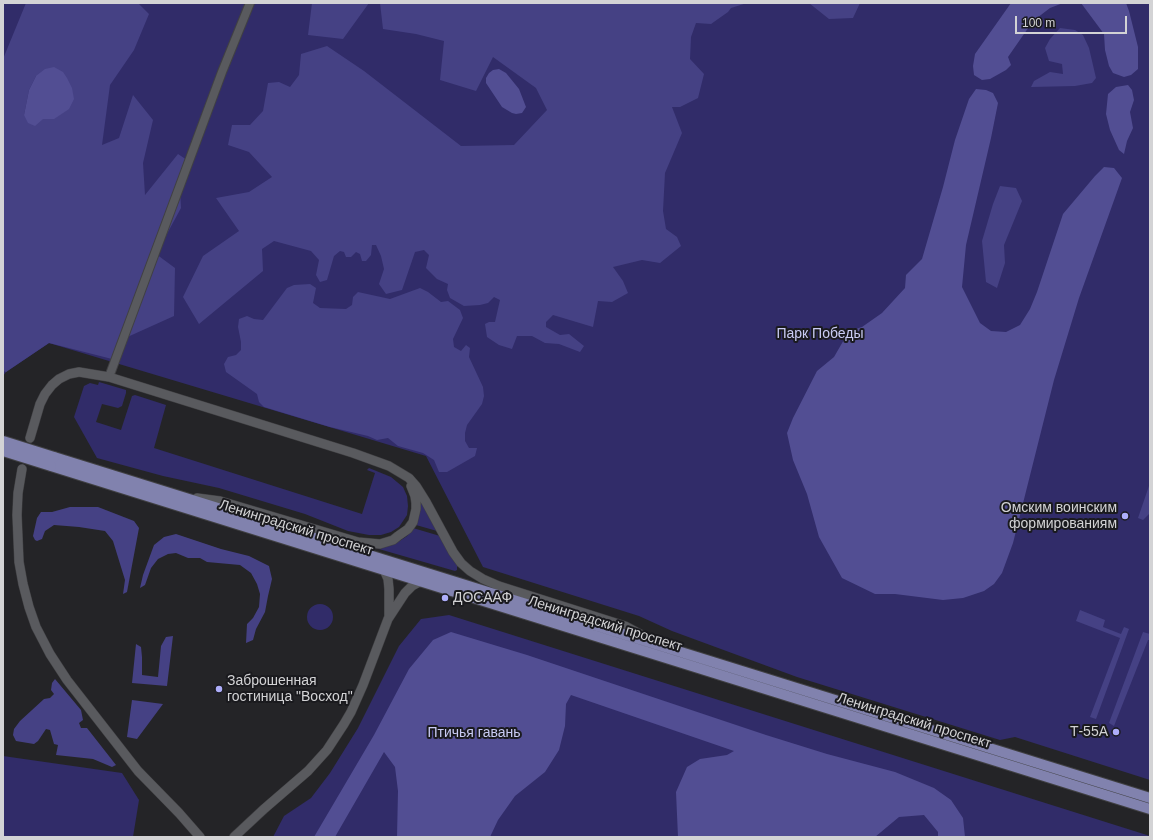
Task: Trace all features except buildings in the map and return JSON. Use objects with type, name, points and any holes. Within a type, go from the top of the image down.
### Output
[{"type":"main road","points":[[3,441],[53,462]]},
{"type":"main road","points":[[3,451],[53,462]]},
{"type":"main road","name":"Ленинградский проспект","points":[[53,462],[181,497],[1150,798]]},
{"type":"main road","name":"Ленинградский проспект","points":[[53,462],[421,582],[1150,809]]},
{"type":"street","points":[[109,377],[222,72],[250,3]]},
{"type":"street","points":[[30,438],[40,404],[45,394],[59,379],[69,374],[79,372],[109,377],[353,453],[390,466],[409,478],[426,502],[453,552],[461,563],[470,571],[499,586],[625,626],[665,647]]},
{"type":"street","points":[[22,469],[18,493],[17,515],[19,562],[27,599],[36,627],[50,654],[67,680],[96,718],[147,782],[180,813],[200,837]]},
{"type":"street","points":[[181,497],[220,501],[358,542],[380,544],[393,540],[404,533],[413,522],[416,509],[413,489],[406,478],[397,470]]},
{"type":"street","points":[[384,570],[388,579],[389,590],[388,619]]},
{"type":"street","points":[[234,837],[308,771],[327,750],[351,712],[388,619],[405,593],[412,586],[421,582]]},
{"type":"green space","name":"Парк Победы","points":[[3,3],[1150,3],[1150,780],[1015,737],[1000,740],[797,677],[672,631],[639,616],[483,567],[426,456],[49,343],[6,372],[3,376]]},
{"type":"green space","points":[[99,382],[126,390],[126,393],[122,406],[118,408],[102,404],[96,422],[121,430],[132,396],[135,395],[166,405],[154,448],[362,514],[375,473],[367,470],[369,468],[391,477],[403,487],[407,496],[407,515],[399,527],[391,532],[381,535],[369,535],[348,531],[305,514],[219,488],[163,476],[97,458],[74,417],[84,386],[90,383],[98,385]]},
{"type":"green space","points":[[419,498],[437,531],[416,525]]},
{"type":"green space","points":[[413,528],[440,536],[457,565],[457,570],[455,571],[372,547],[398,542],[407,536]]},
{"type":"green space","points":[[320,604],[329,608],[333,617],[329,626],[320,630],[311,626],[307,617],[311,608]]},
{"type":"green space","name":"Птичья гавань","points":[[449,615],[1150,837],[273,837],[284,816],[311,798],[330,773],[358,728],[399,646],[421,619]]},
{"type":"green space","points":[[3,756],[122,773],[139,800],[133,837],[3,837]]},
{"type":"shaded area","points":[[26,3],[138,3],[149,14],[134,50],[110,85],[102,145],[119,138],[133,95],[153,120],[143,163],[145,195],[178,154],[187,160],[180,189],[181,208],[156,254],[175,268],[174,316],[123,339],[112,359],[49,343],[6,372],[3,371],[3,59]],"holes":[[[36,76],[54,119],[24,115],[29,90]]]},
{"type":"shaded area","points":[[312,3],[369,3],[343,39],[308,35]]},
{"type":"shaded area","points":[[380,3],[747,3],[731,8],[728,12],[711,24],[696,23],[691,37],[690,59],[704,74],[698,98],[680,107],[672,107],[682,133],[665,173],[663,211],[666,229],[677,237],[681,246],[660,263],[642,260],[613,267],[623,281],[628,293],[612,302],[598,301],[593,327],[553,315],[546,322],[546,327],[560,335],[569,334],[584,346],[580,352],[559,344],[545,343],[532,336],[517,336],[512,349],[499,345],[487,337],[485,324],[495,322],[500,300],[494,297],[488,303],[464,306],[450,298],[447,290],[448,284],[437,279],[426,268],[429,255],[424,250],[415,252],[402,290],[386,294],[379,284],[384,269],[381,256],[376,245],[372,245],[371,255],[366,261],[362,261],[360,254],[356,252],[351,257],[346,257],[344,252],[340,251],[334,256],[327,280],[320,282],[316,275],[319,260],[311,251],[274,241],[262,249],[263,271],[199,324],[183,297],[203,256],[239,231],[216,198],[249,192],[272,177],[249,152],[228,145],[232,125],[250,125],[263,111],[268,83],[279,82],[290,87],[299,75],[301,54],[327,46],[364,71],[461,146],[514,145],[547,110],[536,88],[493,57],[476,91],[440,80],[444,41],[416,34],[383,29]]},
{"type":"shaded area","points":[[809,3],[860,3],[853,18],[829,19]]},
{"type":"shaded area","points":[[1011,3],[1063,3],[1050,8],[1033,21],[1008,57],[1011,65],[1006,70],[990,79],[982,80],[974,75],[973,66],[975,54]]},
{"type":"shaded area","points":[[1081,3],[1126,3],[1138,47],[1138,69],[1131,75],[1124,77],[1113,73],[1109,66],[1105,50],[1104,34]]},
{"type":"shaded area","points":[[1060,28],[1075,30],[1083,35],[1089,48],[1096,78],[1092,83],[1075,86],[1031,87],[1034,81],[1050,72],[1063,74],[1062,64],[1049,61],[1045,48],[1050,39]]},
{"type":"shaded area","points":[[54,67],[63,72],[67,78],[72,88],[74,99],[69,109],[54,119],[43,119],[35,126],[28,123],[24,115],[29,90],[36,76],[45,69]]},
{"type":"shaded area","points":[[499,69],[506,73],[519,89],[526,107],[522,113],[512,113],[502,107],[486,83],[486,78],[489,73],[493,70]]},
{"type":"shaded area","points":[[1128,85],[1132,90],[1134,100],[1130,112],[1133,128],[1127,141],[1124,154],[1119,150],[1110,130],[1106,114],[1108,94],[1116,87]]},
{"type":"shaded area","points":[[976,89],[986,90],[993,93],[998,103],[966,245],[962,287],[980,323],[991,331],[1006,332],[1020,325],[1030,309],[1037,292],[1063,214],[1095,176],[1104,167],[1114,168],[1122,178],[1079,298],[1054,380],[1013,543],[1002,573],[994,584],[984,591],[963,598],[943,600],[895,594],[875,594],[842,578],[819,537],[807,494],[793,460],[787,433],[817,371],[834,357],[849,331],[862,327],[882,313],[905,288],[906,275],[922,259],[955,140],[969,99]]},
{"type":"shaded area","points":[[1000,186],[1016,188],[1022,201],[1004,245],[1005,263],[997,288],[986,282],[982,241]]},
{"type":"shaded area","points":[[310,284],[316,288],[313,303],[320,308],[346,309],[352,305],[353,297],[358,292],[390,299],[420,288],[441,302],[448,301],[460,310],[463,318],[453,339],[454,347],[461,351],[466,345],[470,348],[469,357],[483,387],[484,396],[482,404],[467,425],[465,433],[465,441],[469,448],[477,448],[475,456],[447,472],[439,472],[434,460],[423,453],[398,446],[388,438],[377,440],[368,436],[330,427],[264,407],[259,402],[257,394],[226,372],[224,364],[228,357],[236,355],[241,350],[238,327],[239,319],[247,316],[254,319],[263,320],[287,288],[294,285]]},
{"type":"shaded area","points":[[1150,483],[1150,513],[1143,520],[1138,518]]},
{"type":"shaded area","points":[[70,507],[98,507],[134,521],[139,528],[127,592],[123,594],[125,580],[113,541],[105,531],[54,525],[45,531],[42,539],[37,541],[35,540],[33,536],[37,518],[41,512],[52,512]]},
{"type":"shaded area","points":[[176,534],[221,549],[249,556],[269,566],[272,579],[265,612],[256,629],[253,640],[246,643],[247,624],[253,618],[259,607],[260,594],[251,573],[240,565],[207,562],[200,558],[188,558],[176,553],[168,554],[158,559],[151,568],[145,585],[140,588],[154,545],[164,537]]},
{"type":"shaded area","points":[[1080,610],[1105,620],[1103,627],[1121,634],[1124,627],[1129,629],[1096,719],[1090,717],[1120,638],[1076,621]]},
{"type":"shaded area","points":[[451,632],[527,655],[766,735],[827,754],[895,772],[934,788],[951,800],[963,818],[965,837],[938,837],[938,832],[924,815],[899,817],[875,837],[678,837],[676,792],[687,767],[700,759],[727,755],[734,751],[571,695],[566,704],[565,726],[559,750],[545,772],[515,796],[498,820],[490,837],[397,837],[398,791],[395,767],[384,752],[335,837],[314,837],[374,735],[409,669],[433,640]]},
{"type":"shaded area","points":[[1143,632],[1150,634],[1150,640],[1148,640],[1114,726],[1109,723]]},
{"type":"shaded area","points":[[173,636],[167,686],[132,683],[136,644],[141,647],[142,675],[158,677],[161,646],[166,637]]},
{"type":"shaded area","points":[[55,679],[81,710],[83,720],[79,723],[81,728],[87,728],[116,765],[112,767],[93,759],[56,755],[58,745],[54,744],[50,730],[46,729],[38,741],[34,744],[16,741],[13,735],[14,729],[20,721],[44,699],[50,698],[54,694],[51,690],[52,683]]},
{"type":"shaded area","points":[[132,700],[163,704],[137,739],[127,737]]},
{"type":"place","name":"Омским воинским формированиям","points":[[1125,516]]},
{"type":"place","name":"ДОСААФ","points":[[445,598]]},
{"type":"place","name":"Заброшенная гостиница \"Восход\"","points":[[219,689]]},
{"type":"place","name":"Т-55А","points":[[1116,732]]}]
